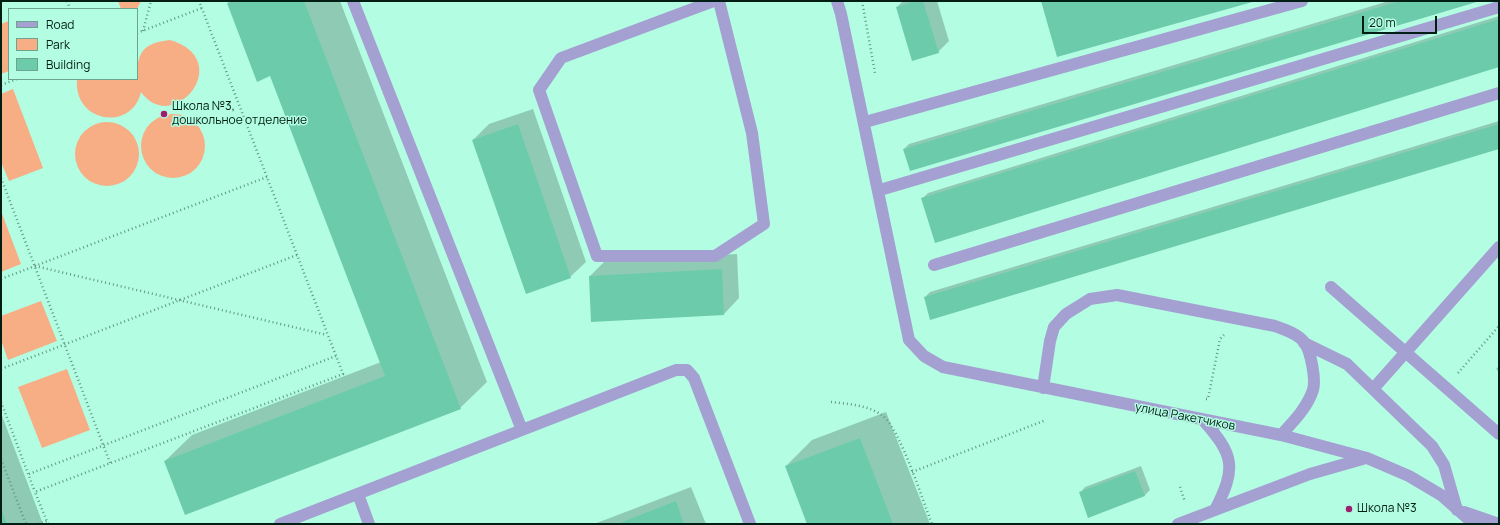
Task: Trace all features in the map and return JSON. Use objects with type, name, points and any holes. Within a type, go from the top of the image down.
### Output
[{"type":"street","points":[[354,1],[522,430]]},
{"type":"street","points":[[714,1],[561,58],[539,90],[597,256],[715,256],[764,224],[752,133],[719,1]]},
{"type":"street","points":[[837,1],[880,190],[1499,7]]},
{"type":"street","points":[[865,122],[1302,1]]},
{"type":"street","points":[[934,265],[1499,93]]},
{"type":"street","name":"улица Ракетчиков","points":[[880,190],[909,340],[924,356],[943,367],[1281,435],[1367,458],[1409,476],[1441,495],[1474,524]]},
{"type":"street","points":[[1373,389],[1499,247]]},
{"type":"street","points":[[1331,287],[1499,434]]},
{"type":"street","points":[[1043,388],[1050,340],[1054,327],[1066,314],[1090,299],[1117,295],[1275,326],[1290,332],[1304,343],[1347,364],[1439,455],[1457,510]]},
{"type":"street","points":[[1281,435],[1300,413],[1313,390],[1313,368],[1304,343]]},
{"type":"street","points":[[280,524],[676,370],[687,370],[694,378],[750,524]]},
{"type":"street","points":[[1203,420],[1219,438],[1227,450],[1230,467],[1226,489],[1215,510]]},
{"type":"street","points":[[1178,524],[1310,474],[1367,458]]},
{"type":"street","points":[[358,494],[370,524]]},
{"type":"street","name":"улица Ракетчиков","points":[[1457,510],[1499,524]]},
{"type":"path","points":[[1,2],[5,1]]},
{"type":"path","points":[[142,31],[151,1]]},
{"type":"path","points":[[36,492],[343,374],[199,1]]},
{"type":"path","points":[[862,1],[876,78]]},
{"type":"path","points":[[138,33],[202,8]]},
{"type":"path","points":[[1,85],[14,80]]},
{"type":"path","points":[[1,278],[267,177]]},
{"type":"path","points":[[1,180],[110,463]]},
{"type":"path","points":[[1,369],[297,255]]},
{"type":"path","points":[[35,266],[327,335]]},
{"type":"path","points":[[1446,387],[1499,326]]},
{"type":"path","points":[[1201,398],[1208,399],[1220,339],[1227,332]]},
{"type":"path","points":[[29,474],[336,356]]},
{"type":"path","points":[[1,402],[47,522],[38,524]]},
{"type":"path","points":[[831,402],[863,406],[883,416],[896,430],[932,524]]},
{"type":"path","points":[[912,472],[1046,420]]},
{"type":"path","points":[[1,459],[26,524]]},
{"type":"green space","points":[[118,1],[141,1],[138,8],[121,8]]},
{"type":"green space","points":[[8,21],[8,71],[1,74],[1,24]]},
{"type":"green space","points":[[170,40],[189,50],[198,63],[199,77],[193,90],[182,101],[168,106],[154,104],[141,92],[136,105],[127,113],[116,117],[104,117],[93,113],[84,105],[78,94],[77,80],[138,80],[138,62],[140,56],[147,47],[161,41]]},
{"type":"green space","points":[[13,89],[43,168],[9,181],[1,162],[1,94]]},
{"type":"green space","points":[[167,114],[179,114],[196,123],[203,134],[205,146],[203,158],[196,169],[179,178],[167,178],[155,173],[146,164],[141,152],[141,140],[146,128],[155,119]]},
{"type":"green space","points":[[101,122],[113,122],[130,131],[137,142],[139,154],[137,166],[130,177],[113,186],[101,186],[89,181],[80,172],[75,160],[75,148],[80,136],[89,127]]},
{"type":"green space","points":[[1,211],[21,264],[1,272]]},
{"type":"green space","points":[[41,301],[57,341],[8,360],[1,340],[1,316]]},
{"type":"green space","points":[[67,369],[90,430],[42,448],[18,387]]},
{"type":"building","points":[[234,1],[304,1],[461,409],[185,515],[164,461],[385,376],[270,76],[257,82],[227,3]]},
{"type":"building","points":[[916,1],[923,1],[939,53],[912,61],[896,7]]},
{"type":"building","points":[[1041,1],[1256,1],[1057,57]]},
{"type":"building","points":[[1400,1],[1480,1],[910,171],[903,149]]},
{"type":"building","points":[[1499,19],[1499,67],[935,243],[921,198]]},
{"type":"building","points":[[518,124],[571,278],[526,294],[472,140]]},
{"type":"building","points":[[1499,124],[1499,149],[930,320],[924,297]]},
{"type":"building","points":[[722,269],[724,315],[591,322],[589,276]]},
{"type":"building","points":[[860,438],[893,524],[807,524],[785,466]]},
{"type":"building","points":[[1135,471],[1145,496],[1088,518],[1079,492]]},
{"type":"building","points":[[676,501],[684,524],[617,524]]},
{"type":"building","points":[[1,509],[7,524],[1,524]]},
{"type":"place","name":"Школа №3, дошкольное отделение","points":[[164,114]]},
{"type":"place","name":"Школа №3","points":[[1349,509]]}]
